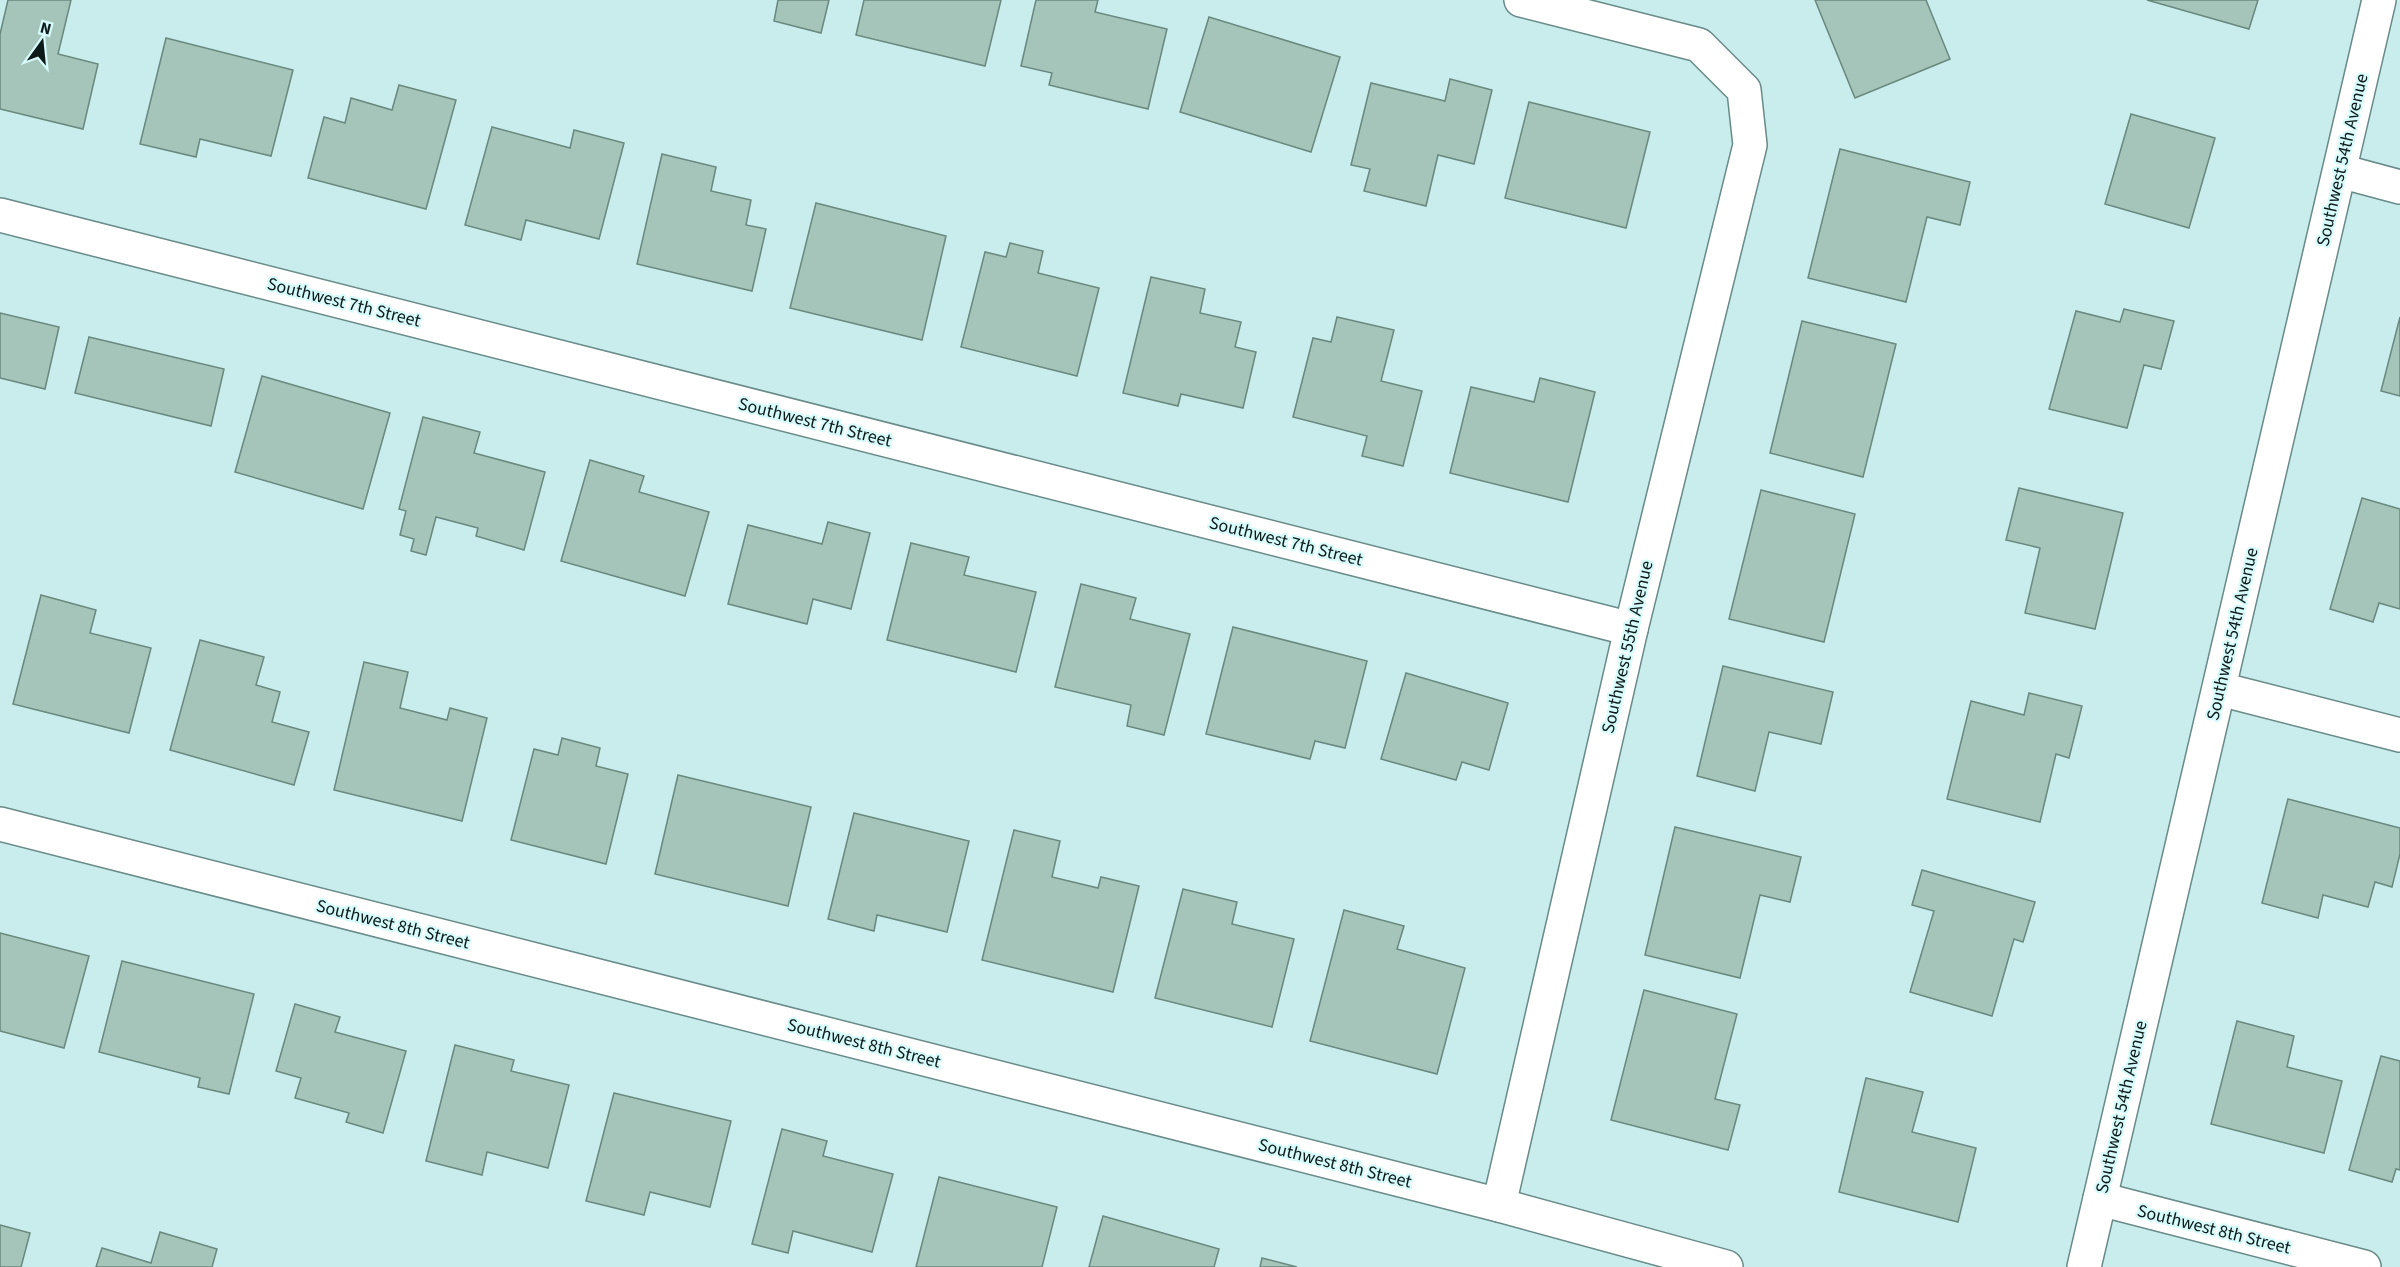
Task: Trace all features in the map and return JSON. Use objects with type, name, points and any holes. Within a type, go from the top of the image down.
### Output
[{"type":"street","name":"Southwest 55th Avenue","points":[[1499,1205],[1631,629],[1750,145],[1744,90],[1699,45],[1521,0]]},
{"type":"street","name":"Southwest 54th Avenue","points":[[2084,1267],[2379,0]]},
{"type":"street","points":[[2340,171],[2400,187]]},
{"type":"street","name":"Southwest 7th Street","points":[[0,215],[1631,629]]},
{"type":"street","points":[[2220,689],[2400,735]]},
{"type":"street","name":"Southwest 8th Street","points":[[0,824],[1499,1205],[1726,1267]]},
{"type":"street","name":"Southwest 8th Street","points":[[2100,1199],[2364,1267]]},
{"type":"building","points":[[8,0],[71,0],[58,54],[98,64],[83,129],[0,109],[0,34]]},
{"type":"building","points":[[778,0],[829,0],[821,33],[774,21]]},
{"type":"building","points":[[864,0],[1001,0],[985,66],[856,35]]},
{"type":"building","points":[[1036,0],[1098,0],[1095,12],[1167,29],[1148,109],[1049,85],[1052,73],[1021,66]]},
{"type":"building","points":[[1815,0],[1926,0],[1950,59],[1855,98]]},
{"type":"building","points":[[2147,0],[2258,0],[2249,29]]},
{"type":"building","points":[[1209,17],[1340,57],[1311,152],[1180,112]]},
{"type":"building","points":[[166,38],[293,70],[271,156],[200,139],[196,157],[140,144]]},
{"type":"building","points":[[1450,79],[1492,90],[1474,164],[1438,155],[1426,206],[1364,191],[1370,169],[1351,165],[1371,83],[1445,101]]},
{"type":"building","points":[[399,85],[456,100],[426,209],[308,178],[324,117],[345,123],[351,98],[392,110]]},
{"type":"building","points":[[1529,102],[1650,132],[1626,228],[1505,198]]},
{"type":"building","points":[[2131,114],[2215,138],[2189,228],[2105,204]]},
{"type":"building","points":[[492,127],[570,148],[574,130],[624,143],[599,239],[526,220],[521,240],[465,225]]},
{"type":"building","points":[[1840,149],[1970,182],[1960,225],[1927,217],[1906,302],[1808,278]]},
{"type":"building","points":[[662,154],[716,167],[711,191],[751,200],[746,225],[766,229],[752,291],[637,264]]},
{"type":"building","points":[[816,203],[946,236],[922,340],[790,308]]},
{"type":"building","points":[[1010,243],[1043,251],[1038,273],[1099,288],[1077,376],[961,347],[985,252],[1006,257]]},
{"type":"building","points":[[1151,277],[1205,289],[1200,313],[1241,322],[1235,347],[1256,352],[1243,408],[1181,394],[1178,406],[1123,393]]},
{"type":"building","points":[[2124,309],[2174,321],[2161,369],[2144,365],[2127,428],[2049,409],[2076,311],[2120,322]]},
{"type":"building","points":[[0,313],[59,327],[45,389],[0,378]]},
{"type":"building","points":[[1337,317],[1394,330],[1381,381],[1422,391],[1403,466],[1362,456],[1367,436],[1293,417],[1313,338],[1331,342]]},
{"type":"building","points":[[2400,317],[2400,396],[2381,391]]},
{"type":"building","points":[[1802,321],[1896,344],[1863,477],[1770,453]]},
{"type":"building","points":[[89,337],[224,369],[211,426],[75,393]]},
{"type":"building","points":[[262,376],[390,413],[363,509],[235,472]]},
{"type":"building","points":[[1540,378],[1595,392],[1568,502],[1450,473],[1471,387],[1534,402]]},
{"type":"building","points":[[423,417],[480,432],[474,453],[545,472],[524,550],[476,536],[478,528],[436,517],[426,555],[411,551],[414,539],[400,535],[406,511],[399,509]]},
{"type":"building","points":[[590,460],[644,476],[639,492],[709,512],[685,596],[561,561]]},
{"type":"building","points":[[2019,488],[2123,513],[2095,629],[2025,613],[2040,548],[2006,540]]},
{"type":"building","points":[[1761,490],[1855,514],[1824,642],[1729,619]]},
{"type":"building","points":[[2362,498],[2400,509],[2400,609],[2379,603],[2373,622],[2330,609]]},
{"type":"building","points":[[828,522],[870,533],[851,609],[813,599],[807,624],[728,604],[748,525],[822,544]]},
{"type":"building","points":[[911,543],[969,557],[964,575],[1036,592],[1016,672],[887,640]]},
{"type":"building","points":[[1081,584],[1136,598],[1130,619],[1190,634],[1164,735],[1127,726],[1131,705],[1055,687]]},
{"type":"building","points":[[41,595],[96,610],[90,633],[151,648],[129,733],[13,704]]},
{"type":"building","points":[[1233,627],[1367,661],[1345,748],[1315,741],[1310,759],[1206,734]]},
{"type":"building","points":[[200,640],[264,657],[256,685],[280,692],[272,722],[309,732],[294,785],[170,750]]},
{"type":"building","points":[[364,662],[408,672],[400,708],[447,720],[450,708],[487,718],[462,821],[334,790]]},
{"type":"building","points":[[1723,666],[1833,692],[1821,744],[1769,732],[1755,791],[1697,776]]},
{"type":"building","points":[[1406,673],[1508,703],[1489,770],[1462,762],[1456,780],[1381,759]]},
{"type":"building","points":[[2029,693],[2082,706],[2069,758],[2056,754],[2040,822],[1947,799],[1971,701],[2024,715]]},
{"type":"building","points":[[562,738],[600,748],[596,766],[628,774],[606,864],[511,840],[534,749],[558,755]]},
{"type":"building","points":[[678,775],[811,807],[788,906],[655,874]]},
{"type":"building","points":[[2288,799],[2400,828],[2400,854],[2392,887],[2375,882],[2368,907],[2323,895],[2318,918],[2262,903]]},
{"type":"building","points":[[854,813],[969,841],[947,932],[877,915],[874,931],[828,919]]},
{"type":"building","points":[[1675,827],[1801,857],[1790,902],[1760,895],[1740,978],[1645,955]]},
{"type":"building","points":[[1014,830],[1060,841],[1052,877],[1098,888],[1101,877],[1139,886],[1113,992],[982,960]]},
{"type":"building","points":[[1922,870],[2035,902],[2023,942],[2014,939],[1992,1016],[1910,992],[1934,911],[1912,905]]},
{"type":"building","points":[[1183,889],[1237,902],[1232,924],[1294,939],[1272,1027],[1155,998]]},
{"type":"building","points":[[1344,910],[1404,926],[1397,949],[1465,968],[1437,1074],[1310,1041]]},
{"type":"building","points":[[0,933],[89,956],[64,1048],[0,1031]]},
{"type":"building","points":[[122,961],[254,994],[229,1094],[198,1087],[200,1078],[99,1052]]},
{"type":"building","points":[[1644,990],[1737,1014],[1715,1099],[1740,1105],[1728,1150],[1611,1120]]},
{"type":"building","points":[[295,1004],[340,1017],[335,1032],[406,1051],[383,1133],[346,1122],[349,1113],[295,1098],[301,1078],[276,1071]]},
{"type":"building","points":[[2237,1021],[2294,1036],[2287,1067],[2342,1081],[2324,1153],[2211,1124]]},
{"type":"building","points":[[455,1045],[514,1060],[511,1071],[569,1085],[548,1168],[487,1152],[482,1175],[426,1161]]},
{"type":"building","points":[[2381,1056],[2400,1061],[2400,1170],[2396,1169],[2392,1182],[2349,1170]]},
{"type":"building","points":[[1866,1078],[1923,1092],[1912,1132],[1976,1148],[1958,1222],[1839,1192]]},
{"type":"building","points":[[614,1093],[731,1121],[710,1207],[650,1192],[644,1215],[586,1201]]},
{"type":"building","points":[[782,1129],[827,1141],[823,1156],[893,1174],[872,1252],[793,1231],[788,1253],[752,1244]]},
{"type":"building","points":[[939,1177],[1057,1207],[1042,1267],[916,1267]]},
{"type":"building","points":[[1103,1216],[1219,1249],[1214,1267],[1089,1267]]},
{"type":"building","points":[[0,1225],[30,1233],[21,1267],[0,1267]]},
{"type":"building","points":[[160,1232],[217,1249],[212,1267],[96,1267],[102,1248],[151,1263]]},
{"type":"building","points":[[1262,1258],[1297,1267],[1260,1267]]}]
